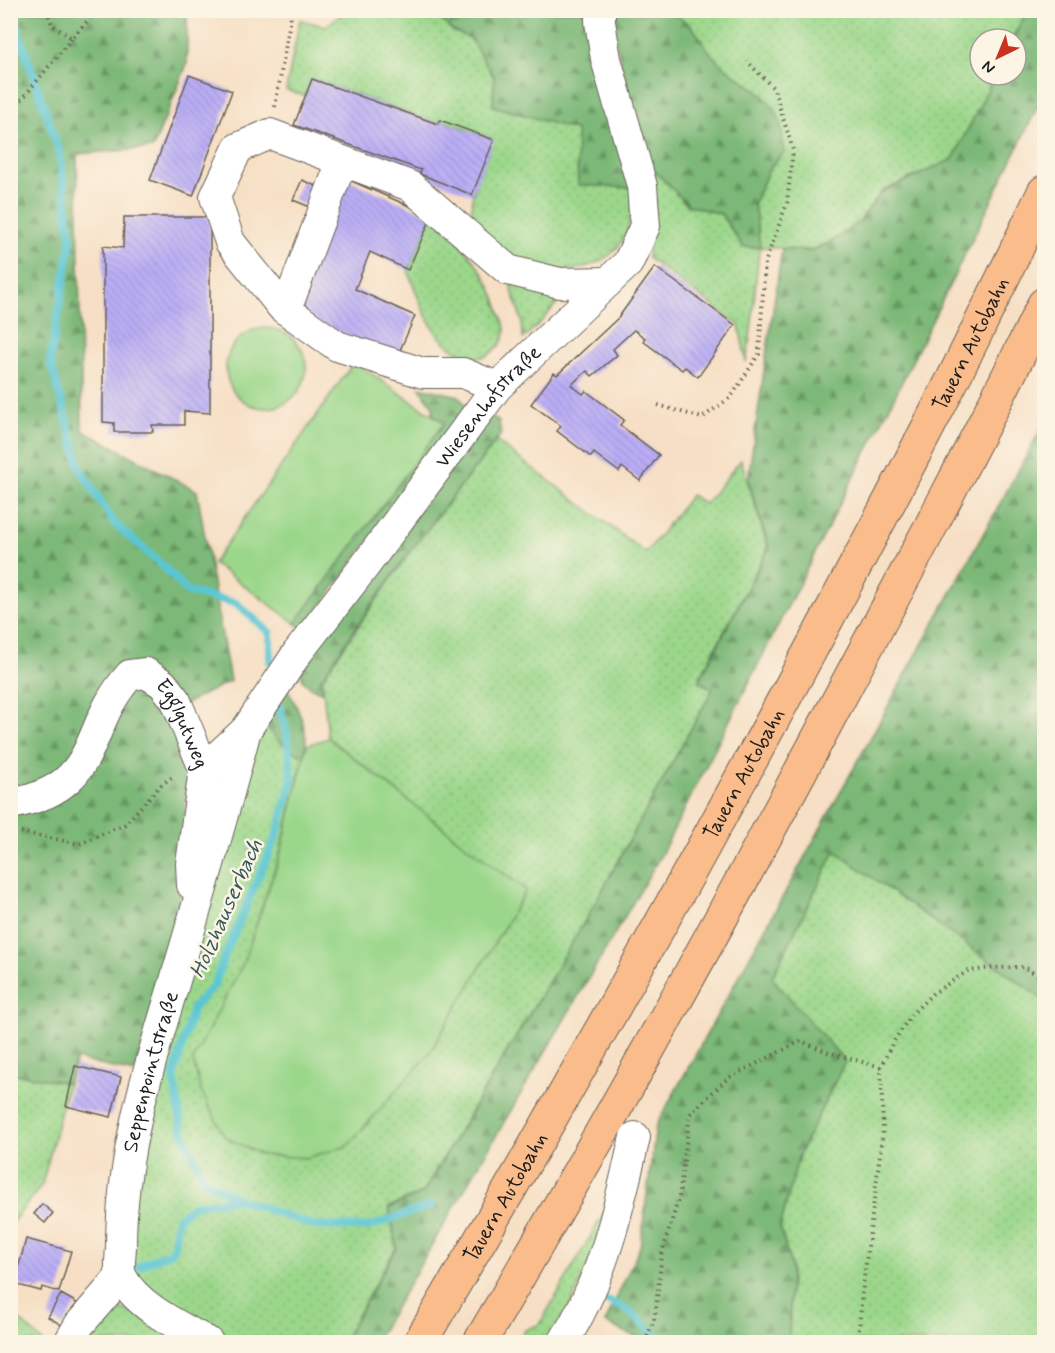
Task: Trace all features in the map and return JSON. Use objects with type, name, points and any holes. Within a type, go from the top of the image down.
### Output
[{"type":"highway","name":"Tauern Autobahn","points":[[420,1342],[489,1227],[691,870],[935,415],[1044,192]]},
{"type":"highway","points":[[480,1342],[731,902],[982,430],[1044,304]]},
{"type":"street","name":"Wiesenhofstraße","points":[[202,764],[246,730],[298,652],[497,387],[628,263],[645,226],[642,186],[606,59],[600,10]]},
{"type":"street","points":[[497,387],[463,373],[423,374],[337,346],[282,307],[230,242],[215,197],[238,148],[270,134],[410,186],[508,270],[560,283],[608,282]]},
{"type":"street","points":[[286,310],[342,161]]},
{"type":"street","name":"Egglgutweg","points":[[11,817],[31,800],[66,782],[86,759],[117,690],[130,675],[146,673],[163,684],[176,701],[202,764],[191,864],[195,913]]},
{"type":"street","name":"Seppenpointstraße","points":[[121,1276],[121,1233],[129,1157],[140,1103],[225,814],[246,730]]},
{"type":"street","points":[[563,1342],[577,1321],[598,1273],[619,1208],[635,1137]]},
{"type":"street","points":[[69,1342],[79,1325],[121,1276],[138,1299],[150,1309],[208,1342]]},
{"type":"path","points":[[47,10],[52,25],[72,38]]},
{"type":"path","points":[[10,114],[97,10]]},
{"type":"path","points":[[270,134],[292,10]]},
{"type":"path","points":[[658,405],[702,418],[731,397],[759,354],[765,263],[787,203],[794,150],[774,89],[747,61]]},
{"type":"path","points":[[11,817],[79,844],[125,824],[161,785],[202,764]]},
{"type":"path","points":[[858,1342],[883,1131],[881,1067],[892,1044],[912,1014],[932,994],[968,971],[1024,967],[1044,979]]},
{"type":"path","points":[[645,1341],[655,1317],[662,1253],[679,1197],[690,1114],[728,1078],[801,1041],[830,1053],[881,1067]]},
{"type":"green space","points":[[10,11],[187,11],[187,64],[153,148],[77,154],[82,430],[197,491],[230,681],[169,712],[188,763],[178,927],[134,1073],[76,1059],[68,1083],[11,1073]]},
{"type":"green space","points":[[346,11],[433,11],[453,31],[470,38],[494,77],[493,106],[576,130],[633,188],[630,222],[624,238],[613,252],[593,264],[567,270],[540,270],[517,263],[483,236],[472,214],[475,185],[493,139],[440,120],[438,124],[312,79],[305,96],[286,90],[300,20],[326,26]]},
{"type":"green space","points":[[433,11],[590,11],[633,188],[578,185],[576,130],[493,106],[494,77],[470,38],[453,31]]},
{"type":"green space","points":[[609,11],[636,11],[641,15],[660,11],[680,18],[691,26],[715,59],[759,92],[778,116],[784,152],[769,169],[754,203],[760,247],[743,247],[721,214],[688,205],[657,173],[646,173]]},
{"type":"green space","points":[[664,11],[1027,11],[1018,27],[968,27],[968,87],[989,87],[953,159],[882,191],[859,222],[828,243],[811,250],[760,247],[754,203],[769,169],[784,152],[728,70],[711,56],[691,25]]},
{"type":"green space","points":[[1027,11],[1044,11],[1044,94],[895,396],[661,855],[375,1342],[343,1342],[397,1247],[389,1208],[424,1192],[589,914],[713,689],[699,681],[769,548],[748,479],[782,249],[810,251],[828,244],[859,222],[882,192],[953,159],[989,87],[1028,87],[1028,27],[1019,27]]},
{"type":"green space","points":[[646,173],[657,173],[688,205],[721,214],[743,247],[760,247],[746,362],[739,325],[648,258]]},
{"type":"green space","points":[[432,216],[473,260],[495,298],[505,334],[491,353],[482,357],[464,355],[440,337],[426,315],[408,270]]},
{"type":"green space","points":[[509,280],[560,299],[523,339],[522,322]]},
{"type":"green space","points":[[266,328],[281,331],[294,340],[303,353],[306,368],[303,383],[294,396],[281,405],[266,408],[251,405],[238,396],[229,383],[226,368],[229,353],[238,340],[251,331]]},
{"type":"green space","points":[[354,362],[444,423],[295,623],[213,563]]},
{"type":"green space","points":[[419,387],[459,396],[467,408],[304,629],[295,623],[444,423],[432,413],[434,408]]},
{"type":"green space","points":[[492,416],[499,422],[501,434],[409,553],[354,630],[322,678],[323,693],[312,688],[303,681],[300,666]]},
{"type":"green space","points":[[1044,424],[1044,1000],[835,851],[772,978],[845,1061],[799,1155],[780,1227],[791,1266],[789,1342],[647,1342],[605,1323],[640,1247],[656,1126]]},
{"type":"green space","points":[[496,441],[646,553],[691,495],[705,504],[741,460],[768,548],[698,681],[713,689],[589,914],[423,1192],[389,1207],[396,1247],[342,1342],[234,1342],[145,1289],[129,1260],[137,1144],[260,719],[285,746],[304,755],[280,854],[243,964],[193,1060],[526,890],[328,738],[322,679],[409,553]]},
{"type":"green space","points":[[285,685],[304,728],[306,746],[304,755],[285,746],[260,719]]},
{"type":"green space","points":[[328,738],[526,890],[429,1054],[347,1146],[306,1158],[262,1155],[225,1137],[201,1091],[193,1060],[243,964],[280,855],[307,745]]},
{"type":"green space","points":[[835,851],[1044,1000],[1044,1342],[789,1342],[791,1266],[780,1227],[799,1155],[845,1061],[771,978]]},
{"type":"green space","points":[[11,1073],[68,1083],[42,1185],[11,1224]]},
{"type":"green space","points":[[609,1204],[602,1237],[553,1342],[518,1342],[525,1330],[540,1324]]},
{"type":"green space","points":[[119,1308],[136,1314],[182,1342],[77,1342],[107,1309]]},
{"type":"green space","points":[[11,1312],[43,1342],[11,1342]]},
{"type":"building","points":[[189,75],[232,91],[193,196],[150,180]]},
{"type":"building","points":[[312,79],[438,124],[440,120],[494,140],[472,195],[420,174],[421,170],[294,125]]},
{"type":"building","points":[[340,176],[432,216],[408,270],[370,252],[355,289],[415,316],[397,357],[297,314]]},
{"type":"building","points":[[302,180],[318,187],[310,207],[293,200]]},
{"type":"building","points":[[124,217],[210,217],[210,413],[184,411],[184,425],[152,425],[153,432],[114,432],[114,423],[103,422],[103,246],[123,248]]},
{"type":"building","points":[[655,267],[735,325],[698,377],[685,367],[682,370],[643,341],[645,338],[634,330],[613,349],[617,355],[592,376],[587,371],[571,385],[583,394],[586,391],[624,420],[620,425],[659,455],[640,481],[622,467],[619,472],[594,453],[591,457],[557,431],[561,426],[531,404],[554,373],[557,375],[618,318]]},
{"type":"building","points":[[75,1066],[121,1077],[111,1117],[66,1106]]},
{"type":"building","points":[[42,1204],[53,1213],[45,1223],[34,1214]]},
{"type":"building","points":[[26,1239],[71,1251],[59,1292],[42,1287],[41,1291],[14,1284]]},
{"type":"building","points":[[61,1294],[77,1303],[63,1326],[48,1317]]},
{"type":"waterway","name":"Holzhauserbach","points":[[11,10],[59,151],[71,240],[50,361],[81,470],[114,523],[163,566],[188,592],[236,603],[270,633],[270,661]]},
{"type":"waterway","name":"Holzhauserbach","points":[[280,708],[287,734],[292,781],[277,834],[214,985],[193,1008],[174,1075],[182,1131],[205,1181],[239,1199],[314,1226],[368,1227],[432,1205]]},
{"type":"waterway","name":"Holzhauserbach","points":[[139,1266],[173,1251],[178,1218],[195,1205],[239,1199]]},
{"type":"waterway","name":"Holzhauserbach","points":[[605,1300],[636,1317],[660,1342]]}]
